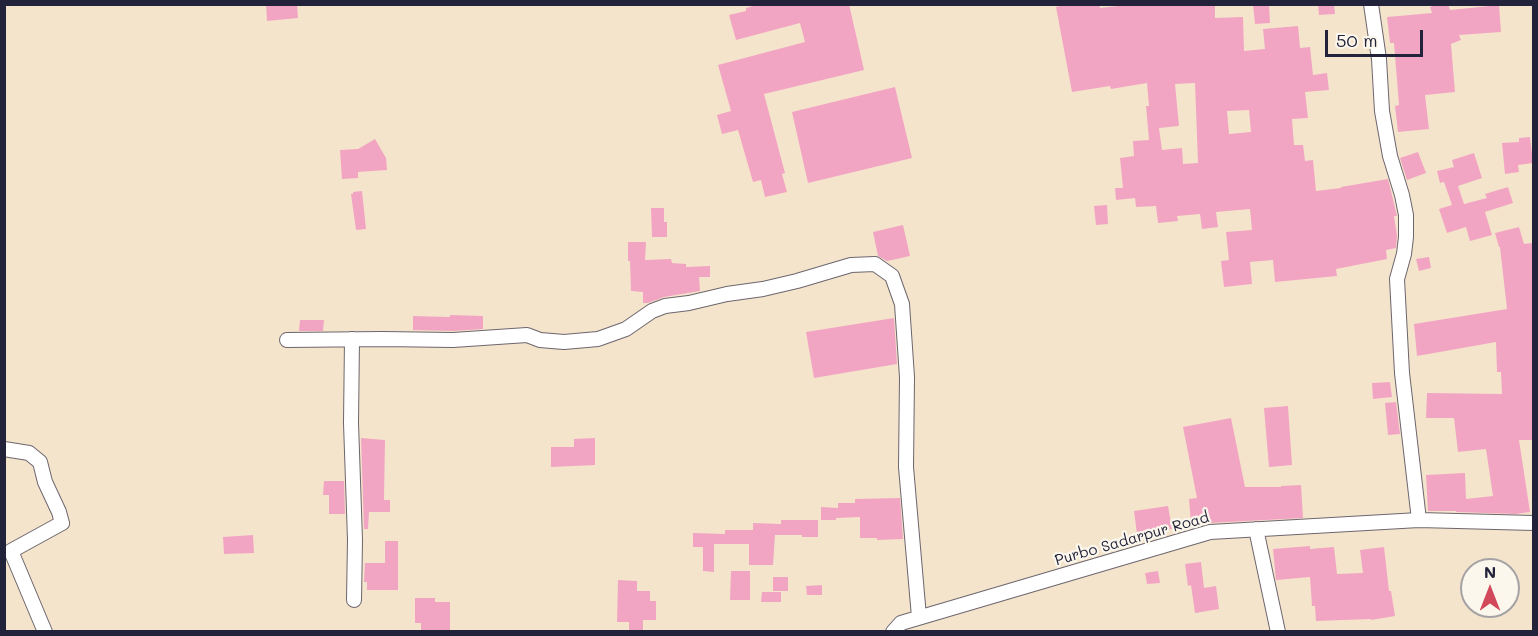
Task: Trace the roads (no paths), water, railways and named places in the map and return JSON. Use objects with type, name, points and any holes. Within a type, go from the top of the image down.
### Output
[{"type":"street","points":[[1371,4],[1379,59],[1382,111],[1390,156],[1406,215],[1405,245],[1397,279],[1402,373],[1419,520]]},
{"type":"street","points":[[287,340],[453,340],[527,335],[540,340],[564,342],[598,339],[626,329],[652,310],[665,306],[763,289],[851,265],[875,264],[892,276],[902,304],[907,377],[906,467],[919,617]]},
{"type":"street","points":[[352,339],[354,600]]},
{"type":"street","points":[[4,449],[29,453],[40,462],[45,482],[62,523],[10,551],[45,632]]},
{"type":"street","name":"Purbo Sadarpur Road","points":[[893,632],[902,623],[919,617],[1210,532],[1419,520],[1533,523]]},
{"type":"street","points":[[1256,529],[1278,632]]}]
